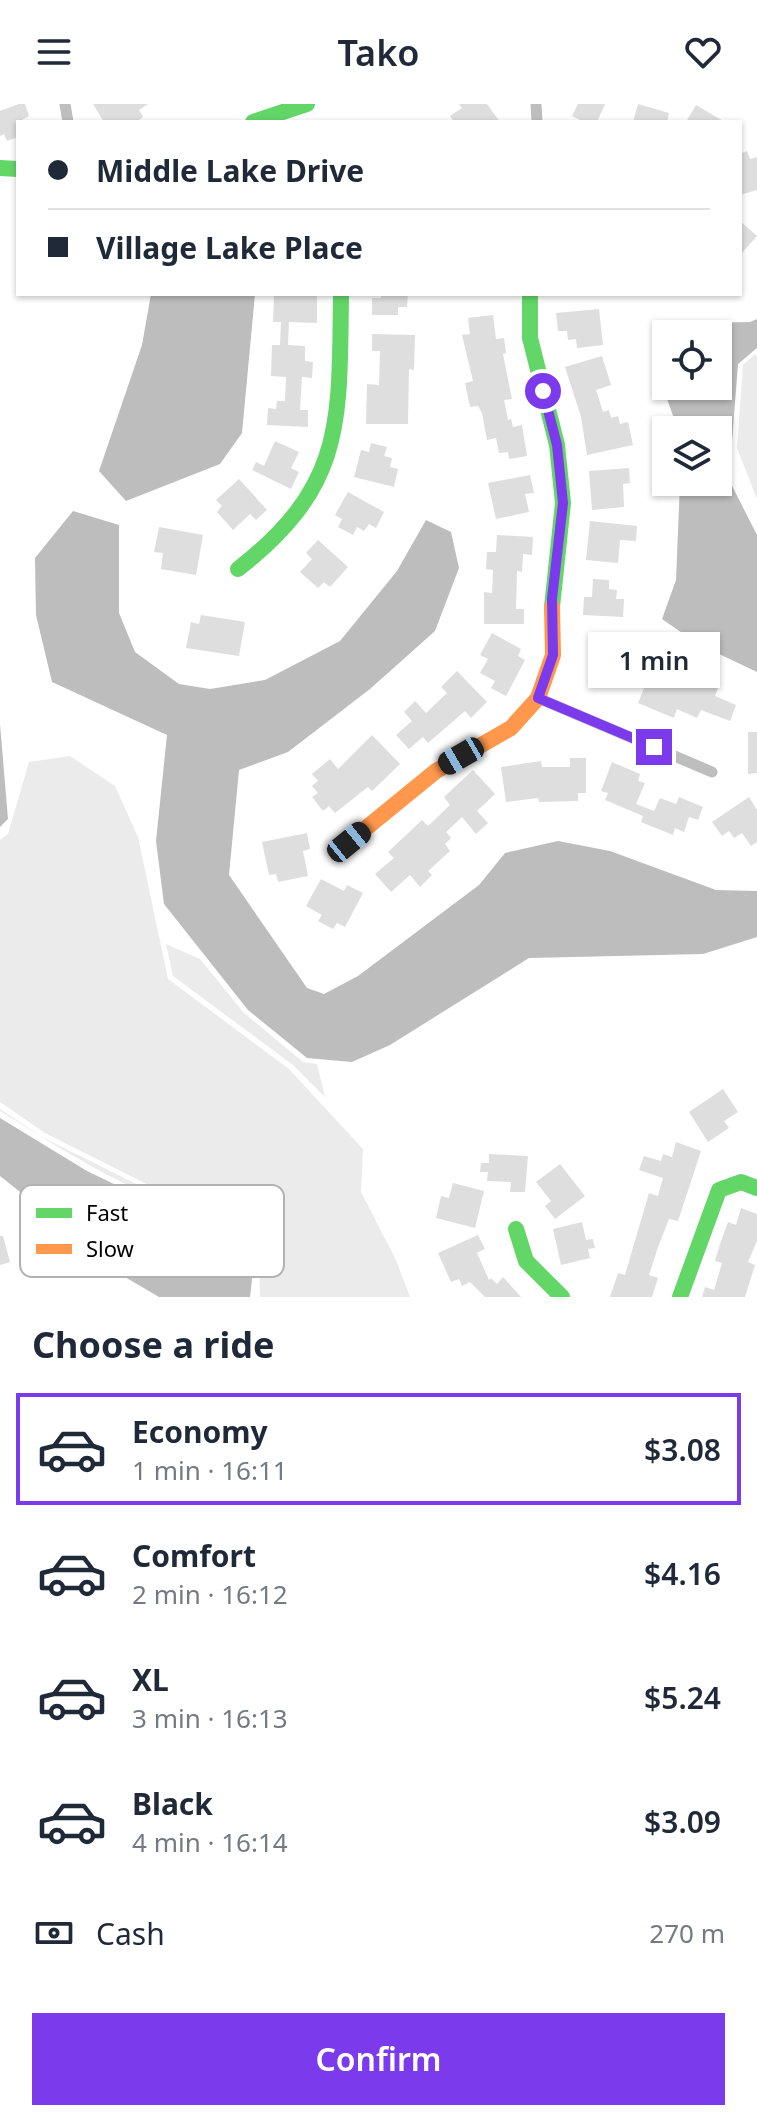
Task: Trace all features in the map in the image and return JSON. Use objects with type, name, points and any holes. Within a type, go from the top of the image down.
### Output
[{"type":"street","points":[[259,120],[307,104]]},
{"type":"street","points":[[238,569],[268,549],[294,524],[329,460],[338,417],[341,296]]},
{"type":"street","points":[[349,842],[436,771],[511,728],[538,698],[553,655],[552,599],[563,503],[557,445],[530,338],[530,296]]},
{"type":"street","points":[[538,698],[712,772]]},
{"type":"street","points":[[680,1297],[719,1190],[730,1183],[741,1182],[757,1188]]},
{"type":"street","points":[[516,1229],[526,1261],[562,1297]]},
{"type":"shaded area","points":[[151,296],[255,296],[242,433],[220,464],[126,501],[99,471],[142,345]]},
{"type":"shaded area","points":[[757,319],[757,348],[738,364],[732,441],[732,416],[673,416],[667,400],[732,400],[732,322]]},
{"type":"shaded area","points":[[755,354],[757,499],[737,448],[743,365]]},
{"type":"shaded area","points":[[732,486],[757,535],[757,672],[698,644],[662,619],[676,580],[679,496],[732,496]]},
{"type":"shaded area","points":[[73,511],[119,525],[119,613],[135,652],[179,684],[210,689],[265,680],[340,641],[397,571],[426,520],[451,532],[459,568],[435,631],[370,689],[288,752],[239,770],[229,875],[307,988],[324,994],[358,976],[479,885],[505,853],[558,841],[610,851],[716,890],[757,891],[757,937],[703,954],[529,958],[390,1045],[352,1062],[307,1058],[248,1010],[164,904],[156,841],[167,735],[52,682],[36,615],[35,558]]},
{"type":"shaded area","points":[[0,724],[8,819],[0,827]]},
{"type":"shaded area","points":[[70,756],[115,786],[138,837],[168,979],[289,1069],[363,1149],[361,1192],[396,1260],[410,1297],[260,1297],[259,1277],[284,1277],[284,1185],[148,1185],[45,1133],[0,1102],[0,840],[8,834],[29,762]]},
{"type":"shaded area","points":[[166,944],[200,959],[244,1013],[303,1062],[317,1064],[325,1097],[293,1065],[173,976]]},
{"type":"shaded area","points":[[0,1118],[116,1185],[20,1185],[20,1192],[0,1176]]},
{"type":"shaded area","points":[[46,1139],[138,1185],[129,1185],[91,1166]]},
{"type":"shaded area","points":[[125,1277],[252,1277],[250,1297],[159,1297]]},
{"type":"building","points":[[25,104],[29,116],[16,120],[16,138],[7,141],[4,134],[0,136],[0,111]]},
{"type":"building","points":[[93,104],[148,104],[139,110],[143,117],[139,120],[103,120]]},
{"type":"building","points":[[459,104],[487,104],[499,120],[453,120],[450,116],[462,108]]},
{"type":"building","points":[[578,104],[605,104],[598,120],[580,120],[572,116]]},
{"type":"building","points":[[638,104],[669,113],[667,120],[634,120]]},
{"type":"building","points":[[696,105],[722,120],[687,120]]},
{"type":"building","points":[[747,151],[750,159],[757,157],[757,190],[742,194],[742,153]]},
{"type":"building","points":[[742,223],[757,236],[742,253]]},
{"type":"building","points":[[274,296],[317,296],[317,323],[289,322],[288,345],[305,346],[305,361],[313,362],[312,378],[302,377],[300,410],[308,410],[308,427],[267,425],[268,408],[276,409],[277,401],[285,401],[286,377],[271,376],[272,345],[280,345],[281,322],[273,322]]},
{"type":"building","points":[[408,296],[407,307],[398,307],[398,315],[372,315],[372,298]]},
{"type":"building","points":[[599,309],[603,345],[577,348],[576,339],[568,340],[567,331],[558,331],[556,313]]},
{"type":"building","points":[[493,315],[496,339],[504,338],[506,353],[503,354],[512,399],[504,400],[508,420],[511,419],[513,427],[522,425],[527,456],[509,459],[508,452],[499,453],[496,438],[487,440],[478,406],[470,407],[465,383],[473,381],[462,335],[470,334],[468,318]]},
{"type":"building","points":[[372,334],[415,335],[414,370],[409,369],[408,424],[366,424],[367,384],[379,385],[380,351],[372,351]]},
{"type":"building","points":[[602,356],[611,385],[596,390],[603,412],[609,410],[611,418],[618,416],[620,424],[628,422],[633,445],[587,455],[581,417],[565,367]]},
{"type":"building","points":[[275,441],[299,452],[291,468],[299,472],[291,489],[252,470],[256,462],[264,466]]},
{"type":"building","points":[[371,443],[387,447],[384,456],[392,458],[390,467],[398,469],[394,487],[354,477],[361,450],[369,452]]},
{"type":"building","points":[[629,468],[630,483],[623,484],[624,507],[592,510],[589,471]]},
{"type":"building","points":[[530,475],[534,493],[525,494],[529,512],[496,519],[488,483]]},
{"type":"building","points":[[239,479],[267,510],[256,520],[250,514],[233,530],[217,512],[222,506],[216,500]]},
{"type":"building","points":[[348,492],[384,512],[376,528],[369,524],[364,531],[357,527],[353,535],[338,527],[342,519],[335,515]]},
{"type":"building","points":[[590,521],[637,526],[636,541],[620,540],[618,563],[586,560]]},
{"type":"building","points":[[159,527],[203,535],[196,575],[161,569],[163,553],[154,552]]},
{"type":"building","points":[[497,535],[533,537],[532,555],[523,554],[522,572],[517,571],[516,609],[524,609],[524,624],[484,624],[484,592],[492,593],[493,570],[486,569],[487,552],[496,552]]},
{"type":"building","points":[[318,540],[348,567],[330,587],[324,582],[318,588],[300,572],[312,559],[306,553]]},
{"type":"building","points":[[593,579],[609,580],[609,589],[617,590],[616,599],[624,599],[623,617],[583,615],[584,597],[592,597]]},
{"type":"building","points":[[201,615],[245,622],[239,656],[186,648],[191,622],[199,624]]},
{"type":"building","points":[[492,633],[521,649],[518,656],[525,660],[506,696],[491,688],[495,681],[480,673],[488,659],[480,655]]},
{"type":"building","points":[[621,633],[625,640],[632,636],[649,663],[629,675],[625,668],[618,673],[614,666],[607,670],[603,664],[596,668],[588,654]]},
{"type":"building","points":[[655,662],[718,688],[715,696],[736,705],[730,721],[701,710],[697,718],[677,709],[674,718],[638,703]]},
{"type":"building","points":[[457,671],[487,702],[471,718],[465,711],[428,743],[423,737],[409,749],[396,735],[412,721],[404,712],[415,701],[426,713],[447,693],[441,687]]},
{"type":"building","points":[[748,732],[757,732],[757,773],[748,774]]},
{"type":"building","points":[[372,735],[400,764],[372,791],[368,787],[335,813],[329,806],[323,811],[312,797],[318,793],[312,786],[318,781],[312,774],[330,759],[338,769]]},
{"type":"building","points":[[570,758],[586,758],[586,793],[578,793],[578,801],[539,802],[538,798],[506,802],[501,767],[541,761],[542,767],[570,767]]},
{"type":"building","points":[[612,762],[640,774],[638,781],[645,783],[636,804],[654,811],[660,798],[676,804],[679,797],[703,807],[698,820],[689,817],[684,832],[675,828],[673,835],[641,822],[643,816],[605,800],[608,793],[601,791]]},
{"type":"building","points":[[473,770],[495,794],[477,811],[488,823],[476,834],[462,817],[446,832],[451,838],[445,844],[450,851],[428,871],[432,875],[420,887],[410,875],[391,892],[375,874],[394,858],[388,852],[422,820],[428,826],[450,805],[444,797]]},
{"type":"building","points":[[749,797],[757,810],[757,842],[751,846],[742,833],[734,838],[729,831],[722,836],[712,822]]},
{"type":"building","points":[[307,833],[310,849],[303,851],[308,876],[278,882],[276,874],[269,875],[262,842]]},
{"type":"building","points":[[321,879],[344,891],[347,885],[363,893],[345,927],[337,923],[333,929],[318,921],[322,915],[306,906]]},
{"type":"building","points":[[723,1089],[738,1112],[724,1121],[729,1128],[708,1142],[689,1112]]},
{"type":"building","points":[[676,1142],[701,1151],[678,1221],[669,1219],[658,1247],[649,1275],[658,1278],[652,1297],[610,1297],[618,1273],[625,1275],[649,1193],[658,1196],[663,1178],[639,1170],[644,1156],[661,1161],[663,1154],[672,1157]]},
{"type":"building","points":[[489,1154],[528,1156],[525,1192],[510,1192],[511,1182],[487,1181],[488,1172],[480,1172],[481,1163],[489,1163]]},
{"type":"building","points":[[560,1164],[585,1196],[555,1219],[545,1206],[551,1201],[536,1182]]},
{"type":"building","points":[[453,1183],[484,1191],[475,1228],[436,1218],[441,1196],[449,1198]]},
{"type":"building","points":[[741,1208],[757,1214],[757,1241],[748,1262],[755,1265],[745,1297],[702,1297],[705,1287],[714,1290],[722,1263],[715,1261],[720,1244],[728,1222],[736,1225]]},
{"type":"building","points":[[582,1222],[586,1240],[593,1239],[595,1248],[588,1249],[590,1258],[561,1265],[553,1229]]},
{"type":"building","points":[[478,1235],[485,1249],[477,1253],[489,1280],[491,1278],[497,1284],[503,1277],[521,1297],[485,1297],[470,1282],[462,1286],[459,1279],[451,1282],[438,1253]]},
{"type":"building","points":[[0,1236],[3,1236],[10,1262],[0,1265]]},
{"type":"traffic: fast","points":[[259,120],[307,104]]},
{"type":"traffic: fast","points":[[0,168],[16,169]]},
{"type":"traffic: fast","points":[[238,569],[273,538],[299,508],[318,479],[336,415],[341,296]]},
{"type":"traffic: fast","points":[[530,296],[530,338],[557,445],[563,503],[552,607]]},
{"type":"traffic: fast","points":[[680,1297],[719,1190],[741,1182],[757,1188]]},
{"type":"traffic: fast","points":[[516,1229],[526,1261],[562,1297]]},
{"type":"traffic: slow","points":[[349,842],[436,771],[511,728],[538,698],[553,655],[552,607]]},
{"type":"route","points":[[543,391],[557,445],[563,503],[552,599],[553,655],[538,698],[654,747]]}]
